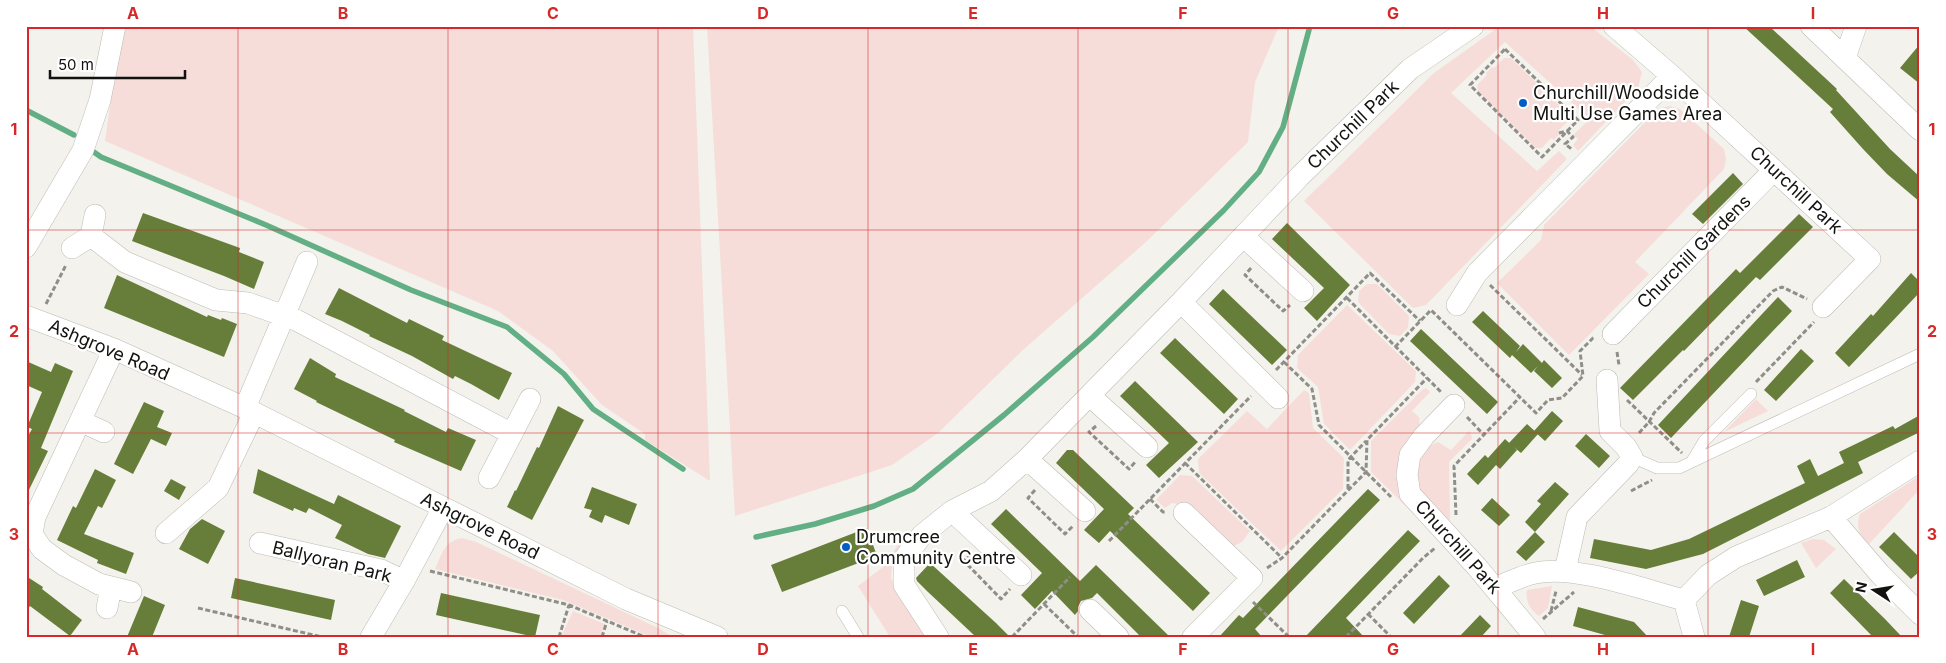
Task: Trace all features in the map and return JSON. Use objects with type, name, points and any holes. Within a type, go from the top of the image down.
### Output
[{"type":"street","points":[[26,247],[83,150],[100,100],[115,26]]},
{"type":"street","name":"Churchill Park","points":[[938,637],[904,585],[904,559],[922,535],[952,511],[991,491],[1027,459],[1090,396],[1300,176],[1410,69],[1473,26]]},
{"type":"street","name":"Churchill Park","points":[[1614,26],[1672,76],[1870,259],[1823,307]]},
{"type":"street","points":[[1811,26],[1920,130]]},
{"type":"street","points":[[1845,58],[1856,26]]},
{"type":"street","points":[[1457,305],[1477,273],[1672,76]]},
{"type":"street","name":"Churchill Gardens","points":[[1613,334],[1774,170]]},
{"type":"street","points":[[72,248],[91,236],[94,215]]},
{"type":"street","points":[[91,236],[125,262],[216,300],[248,303],[296,320],[512,434]]},
{"type":"street","points":[[1243,236],[1304,291]]},
{"type":"street","points":[[166,533],[218,488],[283,316],[306,262]]},
{"type":"street","points":[[1180,302],[1278,398]]},
{"type":"street","name":"Ashgrove Road","points":[[32,318],[114,349],[249,410],[693,632],[717,637]]},
{"type":"street","points":[[108,608],[121,589],[99,584],[64,565],[42,549],[32,534],[35,517],[114,349]]},
{"type":"street","points":[[1565,571],[1577,516],[1628,464],[1629,452],[1610,431],[1607,380]]},
{"type":"street","points":[[1090,396],[1147,447]]},
{"type":"street","points":[[489,478],[530,399]]},
{"type":"street","name":"Churchill Park","points":[[1454,405],[1424,436],[1410,455],[1406,475],[1410,494],[1495,588],[1532,634]]},
{"type":"street","points":[[80,421],[104,432]]},
{"type":"street","points":[[1027,459],[1085,511]]},
{"type":"street","points":[[1684,600],[1708,576],[1736,557],[1831,517],[1920,461]]},
{"type":"street","name":"Ballyoran Park","points":[[380,634],[404,581],[443,508]]},
{"type":"street","points":[[952,511],[1021,575]]},
{"type":"street","points":[[1184,513],[1246,584],[1193,637]]},
{"type":"street","points":[[1831,517],[1880,574],[1920,614]]},
{"type":"street","name":"Ballyoran Park","points":[[260,544],[381,570],[404,581]]},
{"type":"street","points":[[1495,588],[1535,573],[1565,571],[1589,575],[1684,600]]},
{"type":"street","points":[[1684,600],[1694,637]]},
{"type":"street","points":[[1090,610],[1118,637]]},
{"type":"lane","points":[[1629,452],[1658,468],[1679,468],[1920,354]]},
{"type":"lane","points":[[1692,462],[1704,442],[1752,394]]},
{"type":"lane","points":[[842,611],[858,637]]},
{"type":"path","points":[[1505,49],[1578,120],[1567,131],[1542,156],[1470,85],[1505,49]]},
{"type":"path","points":[[1480,75],[1487,74]]},
{"type":"path","points":[[1560,132],[1567,131]]},
{"type":"path","points":[[1567,131],[1573,137],[1565,144],[1586,162]]},
{"type":"path","points":[[32,318],[68,262],[72,248]]},
{"type":"path","points":[[1477,273],[1583,376],[1607,380],[1692,462]]},
{"type":"path","points":[[1629,452],[1654,413],[1773,291],[1782,287],[1823,307],[1816,321],[1754,385],[1752,394]]},
{"type":"path","points":[[1347,298],[1484,435]]},
{"type":"path","points":[[1395,346],[1431,310],[1536,413],[1548,400],[1562,398],[1583,376]]},
{"type":"path","points":[[1583,376],[1580,351],[1593,338],[1613,334],[1619,368],[1607,380]]},
{"type":"path","points":[[1284,362],[1312,389],[1319,425],[1393,499]]},
{"type":"path","points":[[1348,490],[1348,460],[1427,378]]},
{"type":"path","points":[[1346,637],[1423,558],[1449,537],[1456,521],[1454,466],[1520,397]]},
{"type":"path","points":[[1289,637],[1246,584],[1282,558],[1366,472],[1367,440]]},
{"type":"path","points":[[1184,463],[1282,558]]},
{"type":"path","points":[[1048,477],[1028,498],[1065,534],[1085,511]]},
{"type":"path","points":[[984,540],[964,561],[1001,599],[1021,575]]},
{"type":"path","points":[[430,571],[570,605],[645,637]]},
{"type":"path","points":[[1532,634],[1589,575]]},
{"type":"path","points":[[1012,637],[1070,577]]},
{"type":"path","points":[[1044,604],[1078,637]]},
{"type":"path","points":[[559,637],[570,605]]},
{"type":"path","points":[[198,608],[322,637]]},
{"type":"path","points":[[1368,614],[1391,637]]},
{"type":"path","points":[[602,637],[607,621]]},
{"type":"shaded area","points":[[127,26],[693,26],[710,481],[645,440],[645,434],[602,405],[553,351],[498,311],[105,141],[117,57]]},
{"type":"shaded area","points":[[707,26],[1279,26],[1255,82],[1248,142],[1146,242],[1024,349],[938,433],[892,465],[735,516]]},
{"type":"shaded area","points":[[1500,26],[1590,26],[1633,60],[1642,72],[1638,88],[1578,151],[1573,145],[1578,139],[1573,135],[1590,119],[1505,42],[1451,93],[1537,171],[1559,151],[1567,159],[1426,305],[1413,308],[1304,201],[1434,73]]},
{"type":"shaded area","name":"Churchill/Woodside Multi Use Games Area","points":[[1504,58],[1511,58],[1568,114],[1568,121],[1558,131],[1560,133],[1554,140],[1551,138],[1542,148],[1536,148],[1478,91],[1477,85],[1487,75],[1486,73]]},
{"type":"shaded area","points":[[1670,106],[1680,109],[1724,149],[1726,159],[1724,169],[1635,262],[1649,274],[1569,355],[1497,283],[1541,240],[1544,225],[1659,108]]},
{"type":"shaded area","points":[[1367,284],[1377,284],[1409,316],[1408,328],[1400,336],[1389,334],[1358,302],[1359,291]]},
{"type":"shaded area","points":[[1347,305],[1416,371],[1415,382],[1350,450],[1324,424],[1318,387],[1297,368],[1298,355]]},
{"type":"shaded area","points":[[1426,388],[1430,392],[1412,411],[1419,417],[1420,427],[1406,448],[1416,516],[1371,472],[1371,441]]},
{"type":"shaded area","points":[[1304,390],[1309,393],[1313,428],[1344,458],[1343,489],[1281,551],[1199,473],[1198,459],[1247,411],[1267,429]]},
{"type":"shaded area","points":[[1756,399],[1768,411],[1724,432]]},
{"type":"shaded area","points":[[1469,431],[1472,439],[1449,462],[1450,522],[1422,497],[1416,480],[1418,462],[1426,447],[1438,442],[1451,450]]},
{"type":"shaded area","points":[[1180,475],[1192,476],[1250,531],[1242,542],[1234,546],[1186,506],[1172,503],[1165,508],[1156,500]]},
{"type":"shaded area","points":[[1916,478],[1920,482],[1920,489],[1869,544],[1862,537],[1859,530],[1860,514]]},
{"type":"shaded area","points":[[462,538],[476,542],[658,628],[670,635],[670,637],[651,637],[563,600],[435,569],[447,545]]},
{"type":"shaded area","points":[[1813,539],[1824,540],[1836,549],[1816,568],[1801,543]]},
{"type":"shaded area","points":[[901,542],[902,545],[892,565],[891,578],[926,637],[890,637],[858,586],[887,564]]},
{"type":"shaded area","points":[[1552,586],[1548,608],[1539,616],[1529,604],[1527,590]]},
{"type":"shaded area","points":[[573,611],[605,624],[600,637],[561,637]]},
{"type":"building","points":[[1743,26],[1769,26],[1837,89],[1890,149],[1920,177],[1920,202],[1887,174],[1863,149],[1830,112],[1833,109]]},
{"type":"building","points":[[1920,44],[1920,84],[1900,68]]},
{"type":"building","points":[[1733,173],[1743,184],[1703,224],[1692,214]]},
{"type":"building","points":[[143,213],[240,248],[239,252],[264,262],[254,289],[132,241]]},
{"type":"building","points":[[1799,214],[1813,227],[1760,280],[1756,277],[1633,400],[1620,388],[1736,269],[1740,273]]},
{"type":"building","points":[[1287,223],[1350,285],[1317,321],[1304,308],[1324,288],[1272,239]]},
{"type":"building","points":[[1911,273],[1920,282],[1920,292],[1849,367],[1835,353],[1871,314],[1873,316]]},
{"type":"building","points":[[117,275],[207,317],[208,315],[221,320],[222,318],[237,324],[224,357],[104,308]]},
{"type":"building","points":[[339,288],[407,323],[409,319],[444,336],[442,340],[512,373],[499,400],[455,376],[453,379],[412,356],[325,314]]},
{"type":"building","points":[[1223,289],[1287,350],[1272,365],[1209,304]]},
{"type":"building","points":[[1778,297],[1792,311],[1671,438],[1658,425]]},
{"type":"building","points":[[1483,311],[1520,346],[1516,352],[1523,344],[1542,363],[1544,360],[1562,378],[1552,388],[1534,371],[1538,366],[1531,373],[1512,355],[1510,358],[1472,322]]},
{"type":"building","points":[[1421,329],[1498,402],[1487,414],[1410,341]]},
{"type":"building","points":[[1175,338],[1238,399],[1224,414],[1160,353]]},
{"type":"building","points":[[1801,349],[1814,361],[1776,401],[1764,390]]},
{"type":"building","points":[[310,358],[336,374],[335,377],[405,410],[446,432],[448,428],[476,440],[461,471],[394,442],[395,440],[316,402],[294,389]]},
{"type":"building","points":[[26,361],[51,372],[55,363],[73,371],[41,448],[48,451],[26,496],[26,440],[32,429],[27,427],[42,392],[26,385]]},
{"type":"building","points":[[1135,381],[1198,442],[1159,478],[1146,465],[1169,443],[1120,396]]},
{"type":"building","points":[[144,402],[164,411],[157,427],[172,433],[166,446],[151,439],[133,474],[114,464]]},
{"type":"building","points":[[558,406],[584,420],[532,520],[507,507],[537,447],[539,448]]},
{"type":"building","points":[[1552,411],[1563,421],[1545,441],[1534,431]]},
{"type":"building","points":[[1920,415],[1920,432],[1858,462],[1863,473],[1703,554],[1646,569],[1590,558],[1594,539],[1651,550],[1689,539],[1805,483],[1797,466],[1810,459],[1818,476],[1844,463],[1839,452],[1893,426],[1895,429]]},
{"type":"building","points":[[1527,424],[1538,434],[1521,453],[1509,443]]},
{"type":"building","points":[[1586,434],[1610,456],[1599,468],[1575,446]]},
{"type":"building","points":[[1505,439],[1517,450],[1500,469],[1496,465],[1478,485],[1467,474],[1485,455],[1488,458]]},
{"type":"building","points":[[1067,450],[1073,450],[1134,508],[1128,514],[1210,593],[1193,611],[1110,531],[1099,543],[1084,530],[1104,509],[1056,463]]},
{"type":"building","points":[[95,469],[116,480],[102,508],[98,506],[84,534],[134,553],[126,574],[97,563],[98,560],[57,540],[73,506],[76,508]]},
{"type":"building","points":[[258,469],[334,504],[338,495],[401,526],[385,558],[368,554],[335,538],[342,525],[309,508],[306,513],[294,508],[293,511],[253,493]]},
{"type":"building","points":[[171,479],[186,487],[179,500],[164,491]]},
{"type":"building","points":[[1555,482],[1569,494],[1535,532],[1525,522],[1541,504],[1537,501]]},
{"type":"building","points":[[592,487],[637,504],[629,525],[605,515],[602,523],[589,517],[592,510],[584,508]]},
{"type":"building","points":[[1368,489],[1380,500],[1255,629],[1262,637],[1219,637],[1239,615],[1243,618]]},
{"type":"building","points":[[1492,498],[1510,515],[1499,526],[1481,510]]},
{"type":"building","points":[[1006,509],[1080,581],[1096,565],[1170,637],[1141,637],[1097,593],[1092,598],[1081,601],[1075,615],[1052,591],[1035,609],[1021,595],[1042,573],[991,524]]},
{"type":"building","points":[[202,519],[225,531],[208,564],[179,549],[190,529]]},
{"type":"building","name":"Drumcree Community Centre","points":[[867,528],[877,556],[782,592],[771,565]]},
{"type":"building","points":[[1408,530],[1420,541],[1346,618],[1364,637],[1305,637]]},
{"type":"building","points":[[1535,532],[1545,542],[1526,561],[1516,552]]},
{"type":"building","points":[[1894,532],[1920,558],[1920,571],[1911,579],[1879,547]]},
{"type":"building","points":[[1797,560],[1805,577],[1764,596],[1756,580]]},
{"type":"building","points":[[930,563],[1010,637],[976,637],[917,581],[916,578]]},
{"type":"building","points":[[1439,575],[1450,586],[1414,624],[1403,613]]},
{"type":"building","points":[[26,576],[43,587],[42,589],[82,620],[70,636],[30,606],[26,612]]},
{"type":"building","points":[[235,578],[335,600],[331,620],[231,598]]},
{"type":"building","points":[[1844,579],[1902,637],[1873,637],[1830,593]]},
{"type":"building","points":[[441,593],[540,615],[535,637],[436,615]]},
{"type":"building","points":[[144,596],[165,605],[152,637],[127,637]]},
{"type":"building","points":[[1741,600],[1759,606],[1749,637],[1729,637]]},
{"type":"building","points":[[1578,607],[1634,622],[1648,637],[1612,637],[1573,626]]},
{"type":"building","points":[[1480,615],[1491,626],[1481,637],[1459,637]]},
{"type":"waterway","points":[[756,537],[815,524],[874,506],[913,489],[1004,415],[1093,337],[1224,210],[1259,172],[1283,127],[1310,26]]},
{"type":"waterway","points":[[26,110],[74,135]]},
{"type":"waterway","points":[[91,150],[101,157],[266,225],[411,290],[507,327],[564,374],[593,409],[683,469]]},
{"type":"place","name":"Churchill/Woodside Multi Use Games Area","points":[[1523,103]]},
{"type":"place","name":"Drumcree Community Centre","points":[[846,547]]}]
